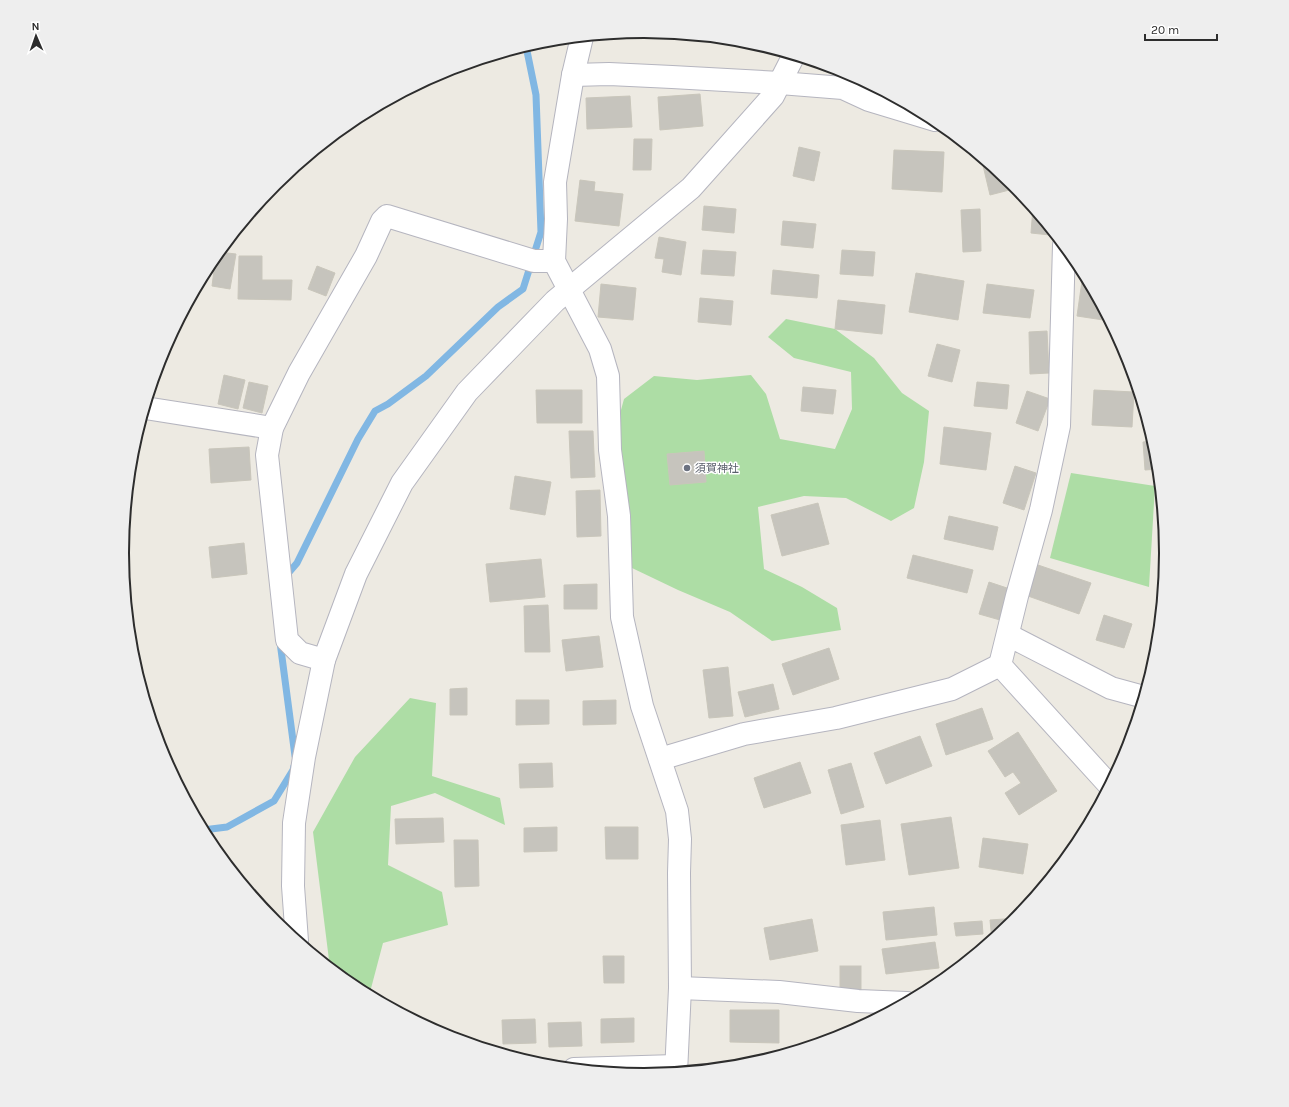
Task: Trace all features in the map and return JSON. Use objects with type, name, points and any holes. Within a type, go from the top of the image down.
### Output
[{"type":"street","points":[[581,42],[573,75],[555,182],[556,219],[554,261],[600,349],[608,376],[610,450],[619,516],[622,617],[642,706],[677,811],[680,839],[680,988],[676,1068]]},
{"type":"street","points":[[296,933],[293,886],[294,823],[304,757],[324,660],[356,574],[402,483],[467,392],[555,301],[691,188],[773,96],[792,60]]},
{"type":"street","points":[[573,75],[609,74],[844,88],[869,100],[911,112]]},
{"type":"street","points":[[324,660],[300,653],[287,640],[267,455],[272,428],[299,373],[366,256],[382,221],[387,216],[534,261],[554,261]]},
{"type":"street","points":[[660,759],[744,734],[836,718],[952,690],[1000,665],[1017,596],[1041,510],[1059,426],[1069,261]]},
{"type":"street","points":[[150,409],[272,428]]},
{"type":"street","points":[[1008,635],[1111,688],[1140,696]]},
{"type":"street","points":[[1000,665],[1106,782]]},
{"type":"street","points":[[680,988],[779,992],[858,1001],[897,1003]]},
{"type":"green space","points":[[786,319],[835,329],[874,358],[902,393],[929,411],[924,462],[914,508],[891,521],[846,498],[804,496],[758,507],[764,569],[802,587],[837,608],[841,630],[772,641],[730,612],[678,590],[632,568],[620,530],[610,450],[624,399],[654,376],[697,380],[751,375],[766,394],[780,439],[835,449],[852,409],[851,372],[794,358],[768,337]]},
{"type":"green space","points":[[1071,473],[1155,486],[1149,587],[1050,558]]},
{"type":"green space","points":[[410,698],[436,703],[432,776],[500,798],[505,825],[435,793],[391,806],[388,865],[442,892],[448,925],[383,943],[371,990],[329,960],[313,832],[355,757]]},
{"type":"building","points":[[700,94],[703,126],[660,130],[658,97]]},
{"type":"building","points":[[630,96],[632,127],[587,129],[586,98]]},
{"type":"building","points":[[634,139],[652,139],[651,170],[633,170]]},
{"type":"building","points":[[799,147],[820,152],[814,181],[793,176]]},
{"type":"building","points":[[894,150],[944,152],[942,192],[892,189]]},
{"type":"building","points":[[983,165],[1010,190],[990,195]]},
{"type":"building","points":[[580,180],[595,182],[594,191],[623,194],[619,226],[575,221]]},
{"type":"building","points":[[704,206],[736,209],[734,233],[702,230]]},
{"type":"building","points":[[980,209],[981,251],[963,252],[961,210]]},
{"type":"building","points":[[1032,215],[1049,235],[1031,233]]},
{"type":"building","points":[[783,221],[816,224],[813,248],[781,245]]},
{"type":"building","points":[[659,237],[686,242],[681,275],[662,272],[664,259],[655,258]]},
{"type":"building","points":[[703,250],[736,252],[734,276],[701,274]]},
{"type":"building","points":[[842,250],[875,252],[873,276],[840,274]]},
{"type":"building","points":[[226,253],[236,254],[230,289],[212,286],[214,270]]},
{"type":"building","points":[[239,256],[262,256],[262,280],[292,280],[291,300],[238,299]]},
{"type":"building","points":[[317,266],[335,273],[326,296],[308,289]]},
{"type":"building","points":[[773,270],[819,275],[817,298],[771,294]]},
{"type":"building","points":[[916,273],[964,281],[958,320],[909,312]]},
{"type":"building","points":[[1082,281],[1104,320],[1077,316]]},
{"type":"building","points":[[601,284],[636,288],[633,320],[598,317]]},
{"type":"building","points":[[987,284],[1034,290],[1030,318],[983,313]]},
{"type":"building","points":[[700,298],[733,301],[731,325],[698,322]]},
{"type":"building","points":[[838,300],[885,305],[882,334],[835,329]]},
{"type":"building","points":[[1047,331],[1049,373],[1030,374],[1029,332]]},
{"type":"building","points":[[937,344],[960,350],[952,382],[928,376]]},
{"type":"building","points":[[224,375],[245,380],[238,409],[218,404]]},
{"type":"building","points":[[249,382],[268,386],[262,413],[243,408]]},
{"type":"building","points":[[977,382],[1009,385],[1007,409],[974,406]]},
{"type":"building","points":[[803,387],[836,390],[833,414],[801,411]]},
{"type":"building","points":[[536,390],[582,390],[582,423],[537,423]]},
{"type":"building","points":[[1094,390],[1134,392],[1132,427],[1092,425]]},
{"type":"building","points":[[1027,391],[1050,399],[1038,431],[1016,423]]},
{"type":"building","points":[[944,427],[991,433],[986,470],[940,464]]},
{"type":"building","points":[[569,431],[593,431],[595,477],[571,478]]},
{"type":"building","points":[[1143,442],[1147,442],[1153,469],[1145,470]]},
{"type":"building","points":[[249,447],[251,480],[211,483],[209,449]]},
{"type":"building","name":"須賀神社","points":[[704,451],[706,482],[670,485],[667,454]]},
{"type":"building","points":[[1015,466],[1036,473],[1024,510],[1003,503]]},
{"type":"building","points":[[515,476],[551,482],[545,515],[510,509]]},
{"type":"building","points":[[600,490],[601,536],[577,537],[576,491]]},
{"type":"building","points":[[818,503],[829,544],[782,556],[771,515]]},
{"type":"building","points":[[949,516],[998,527],[993,550],[944,539]]},
{"type":"building","points":[[244,543],[247,574],[212,578],[209,547]]},
{"type":"building","points":[[913,555],[973,570],[967,593],[907,578]]},
{"type":"building","points":[[541,559],[545,597],[490,602],[486,564]]},
{"type":"building","points":[[1038,565],[1091,583],[1079,614],[1028,596]]},
{"type":"building","points":[[989,582],[1010,589],[1000,620],[979,614]]},
{"type":"building","points":[[597,584],[597,609],[564,609],[564,585]]},
{"type":"building","points":[[548,605],[550,652],[525,652],[524,606]]},
{"type":"building","points":[[1104,615],[1132,624],[1124,648],[1096,640]]},
{"type":"building","points":[[599,636],[603,667],[566,671],[562,640]]},
{"type":"building","points":[[829,648],[839,679],[793,695],[782,664]]},
{"type":"building","points":[[728,667],[733,716],[709,718],[703,670]]},
{"type":"building","points":[[773,684],[779,709],[745,717],[738,692]]},
{"type":"building","points":[[467,688],[467,715],[450,715],[450,689]]},
{"type":"building","points":[[516,700],[549,700],[549,724],[516,725]]},
{"type":"building","points":[[616,700],[616,724],[583,725],[583,701]]},
{"type":"building","points":[[982,708],[993,739],[946,755],[936,724]]},
{"type":"building","points":[[1018,732],[1057,791],[1019,815],[1005,793],[1021,783],[1013,772],[1005,777],[988,751]]},
{"type":"building","points":[[920,736],[932,766],[886,784],[874,753]]},
{"type":"building","points":[[800,762],[811,793],[764,808],[754,778]]},
{"type":"building","points":[[552,763],[553,787],[520,788],[519,764]]},
{"type":"building","points":[[851,763],[864,807],[841,814],[828,770]]},
{"type":"building","points":[[951,817],[959,868],[909,875],[901,824]]},
{"type":"building","points":[[443,818],[444,842],[396,844],[395,819]]},
{"type":"building","points":[[880,820],[885,860],[846,865],[841,825]]},
{"type":"building","points":[[557,827],[557,851],[524,852],[524,828]]},
{"type":"building","points":[[605,827],[638,827],[638,859],[606,859]]},
{"type":"building","points":[[983,838],[1028,844],[1023,874],[979,867]]},
{"type":"building","points":[[454,840],[478,840],[479,886],[455,887]]},
{"type":"building","points":[[934,907],[937,935],[886,940],[883,912]]},
{"type":"building","points":[[812,919],[818,951],[770,960],[764,928]]},
{"type":"building","points":[[1008,919],[991,934],[990,920]]},
{"type":"building","points":[[982,921],[983,934],[956,936],[954,923]]},
{"type":"building","points":[[935,942],[939,968],[886,974],[882,949]]},
{"type":"building","points":[[603,956],[624,956],[624,983],[604,983]]},
{"type":"building","points":[[840,966],[861,966],[861,993],[840,993]]},
{"type":"building","points":[[730,1010],[779,1010],[779,1043],[730,1042]]},
{"type":"building","points":[[634,1018],[634,1042],[601,1043],[601,1019]]},
{"type":"building","points":[[535,1019],[536,1043],[503,1044],[502,1020]]},
{"type":"building","points":[[581,1022],[582,1046],[549,1047],[548,1023]]},
{"type":"waterway","points":[[285,577],[297,563],[358,439],[375,411],[388,404],[426,376],[498,307],[523,289],[541,232],[536,95],[527,52]]},
{"type":"waterway","points":[[280,642],[295,756]]},
{"type":"waterway","points":[[209,829],[227,827],[274,801],[294,766]]},
{"type":"place","name":"須賀神社","points":[[687,468]]}]
